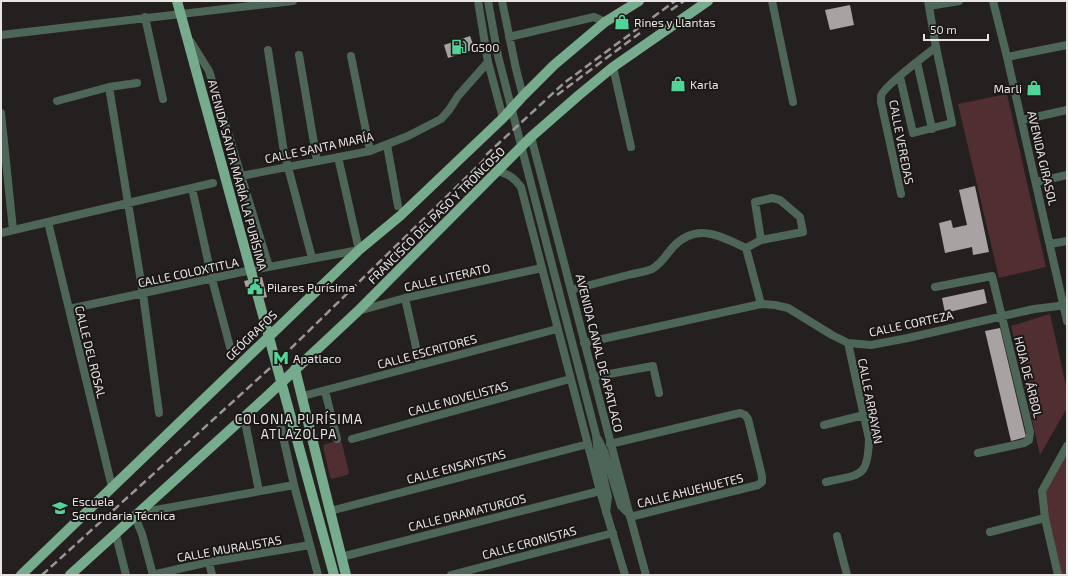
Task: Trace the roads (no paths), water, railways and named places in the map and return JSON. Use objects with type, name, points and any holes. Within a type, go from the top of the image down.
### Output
[{"type":"main road","name":"AVENIDA SANTA MARÍA LA PURÍSIMA","points":[[177,1],[334,575]]},
{"type":"main road","points":[[503,118],[554,65],[605,22],[639,1]]},
{"type":"main road","name":"FRANCISCO DEL PASO Y TRONCOSO","points":[[70,575],[358,311],[531,137],[578,95],[613,67],[708,1]]},
{"type":"main road","name":"GEÓGRAFOS","points":[[21,575],[359,250],[400,216],[503,118]]},
{"type":"main road","points":[[296,369],[346,575]]},
{"type":"street","points":[[1,35],[145,17],[293,1]]},
{"type":"street","points":[[478,1],[489,66],[503,118]]},
{"type":"street","points":[[488,1],[498,56],[596,435],[598,454],[608,497],[606,512]]},
{"type":"street","points":[[504,1],[509,37],[523,96]]},
{"type":"street","points":[[772,1],[793,102]]},
{"type":"street","points":[[900,77],[912,133],[952,123],[928,3],[960,1]]},
{"type":"street","name":"AVENIDA GIRASOL","points":[[993,1],[1022,120],[1065,306],[1067,321]]},
{"type":"street","points":[[145,17],[163,99]]},
{"type":"street","points":[[509,37],[594,17],[605,22]]},
{"type":"street","name":"AVENIDA SANTA MARÍA LA PURÍSIMA","points":[[187,36],[209,71],[269,267]]},
{"type":"street","points":[[1007,57],[1067,45]]},
{"type":"street","name":"CALLE VEREDAS","points":[[901,194],[881,96],[884,90],[936,47]]},
{"type":"street","points":[[268,50],[284,152],[312,258]]},
{"type":"street","points":[[299,55],[317,160]]},
{"type":"street","points":[[351,56],[370,151]]},
{"type":"street","points":[[917,62],[932,129]]},
{"type":"street","points":[[489,66],[496,75],[506,78],[511,76],[516,69]]},
{"type":"street","name":"CALLE SANTA MARÍA","points":[[241,176],[317,160],[370,151],[408,136],[441,119],[458,96],[489,66]]},
{"type":"street","points":[[613,67],[630,147]]},
{"type":"street","points":[[57,101],[109,87],[137,83]]},
{"type":"street","points":[[109,87],[143,294],[159,413]]},
{"type":"street","points":[[1022,120],[1067,110]]},
{"type":"street","points":[[1,113],[13,230]]},
{"type":"street","name":"AVENIDA CANAL DE APATLACO","points":[[531,137],[610,444],[646,575]]},
{"type":"street","points":[[387,145],[398,206]]},
{"type":"street","points":[[338,157],[359,250]]},
{"type":"street","points":[[498,171],[508,174],[514,178],[521,187],[600,491],[625,575]]},
{"type":"street","points":[[1036,182],[1067,176]]},
{"type":"street","points":[[1,233],[210,183]]},
{"type":"street","points":[[192,188],[212,279],[230,347]]},
{"type":"street","points":[[526,206],[530,198],[535,195],[547,196]]},
{"type":"street","points":[[746,248],[761,240],[803,232],[800,217],[780,200],[772,198],[755,202],[761,240]]},
{"type":"street","name":"CALLE DEL ROSAL","points":[[48,222],[112,487]]},
{"type":"street","points":[[571,290],[652,269],[665,259],[680,240],[702,232],[717,234],[746,248],[761,304]]},
{"type":"street","points":[[1050,244],[1067,240]]},
{"type":"street","name":"CALLE COLOXTITLA","points":[[69,309],[312,258],[359,250]]},
{"type":"street","name":"CALLE LITERATO","points":[[358,311],[405,298],[542,268]]},
{"type":"street","points":[[935,287],[992,276],[1001,316]]},
{"type":"street","points":[[405,298],[420,365]]},
{"type":"street","name":"CALLE CORTEZA","points":[[584,343],[761,304],[788,308],[848,343],[871,345],[1034,309],[1065,306]]},
{"type":"street","name":"HOJA DE ÁRBOL","points":[[978,453],[1024,443],[1029,440],[1030,426],[1001,316]]},
{"type":"street","name":"CALLE ESCRITORES","points":[[303,396],[557,329]]},
{"type":"street","name":"CALLE ARRAYAN","points":[[826,482],[856,475],[863,471],[867,465],[869,440],[848,343]]},
{"type":"street","points":[[593,377],[653,366],[659,393]]},
{"type":"street","name":"CALLE NOVELISTAS","points":[[352,439],[570,379]]},
{"type":"street","points":[[325,391],[337,439]]},
{"type":"street","name":"CALLE AHUEHUETES","points":[[610,444],[740,413],[745,415],[748,420],[762,476],[762,482],[758,486],[629,515]]},
{"type":"street","points":[[824,425],[864,415]]},
{"type":"street","points":[[244,417],[260,491]]},
{"type":"street","points":[[279,419],[294,485],[318,575]]},
{"type":"street","points":[[596,435],[604,452],[620,506],[629,515]]},
{"type":"street","name":"CALLE ENSAYISTAS","points":[[330,511],[588,444]]},
{"type":"street","points":[[1058,575],[1045,518],[1042,491],[1067,446]]},
{"type":"street","points":[[153,575],[137,515],[294,485]]},
{"type":"street","name":"CALLE DRAMATURGOS","points":[[341,557],[600,491]]},
{"type":"street","points":[[990,532],[1045,518]]},
{"type":"street","name":"CALLE CRONISTAS","points":[[451,575],[613,533]]},
{"type":"street","points":[[116,534],[126,575]]},
{"type":"street","points":[[837,536],[847,575]]},
{"type":"street","name":"CALLE MURALISTAS","points":[[153,575],[209,562],[310,545]]},
{"type":"street","points":[[209,562],[212,575]]},
{"type":"railway","points":[[42,575],[281,358],[484,160],[486,155],[564,83],[675,1]]},
{"type":"railway","points":[[671,10],[684,1]]},
{"type":"railway","points":[[557,95],[640,33]]},
{"type":"place","name":"Rines y Llantas","points":[[622,22]]},
{"type":"place","name":"G500","points":[[459,47]]},
{"type":"place","name":"Karla","points":[[678,84]]},
{"type":"place","name":"Marli","points":[[1034,88]]},
{"type":"place","name":"Pilares Purísima","points":[[255,287]]},
{"type":"place","name":"Apatlaco","points":[[281,358]]},
{"type":"place","name":"Escuela Secundaria Técnica","points":[[60,508]]},
{"type":"district","name":"COLONIA PURÍSIMA ATLAZOLPA","points":[[299,426]]}]
